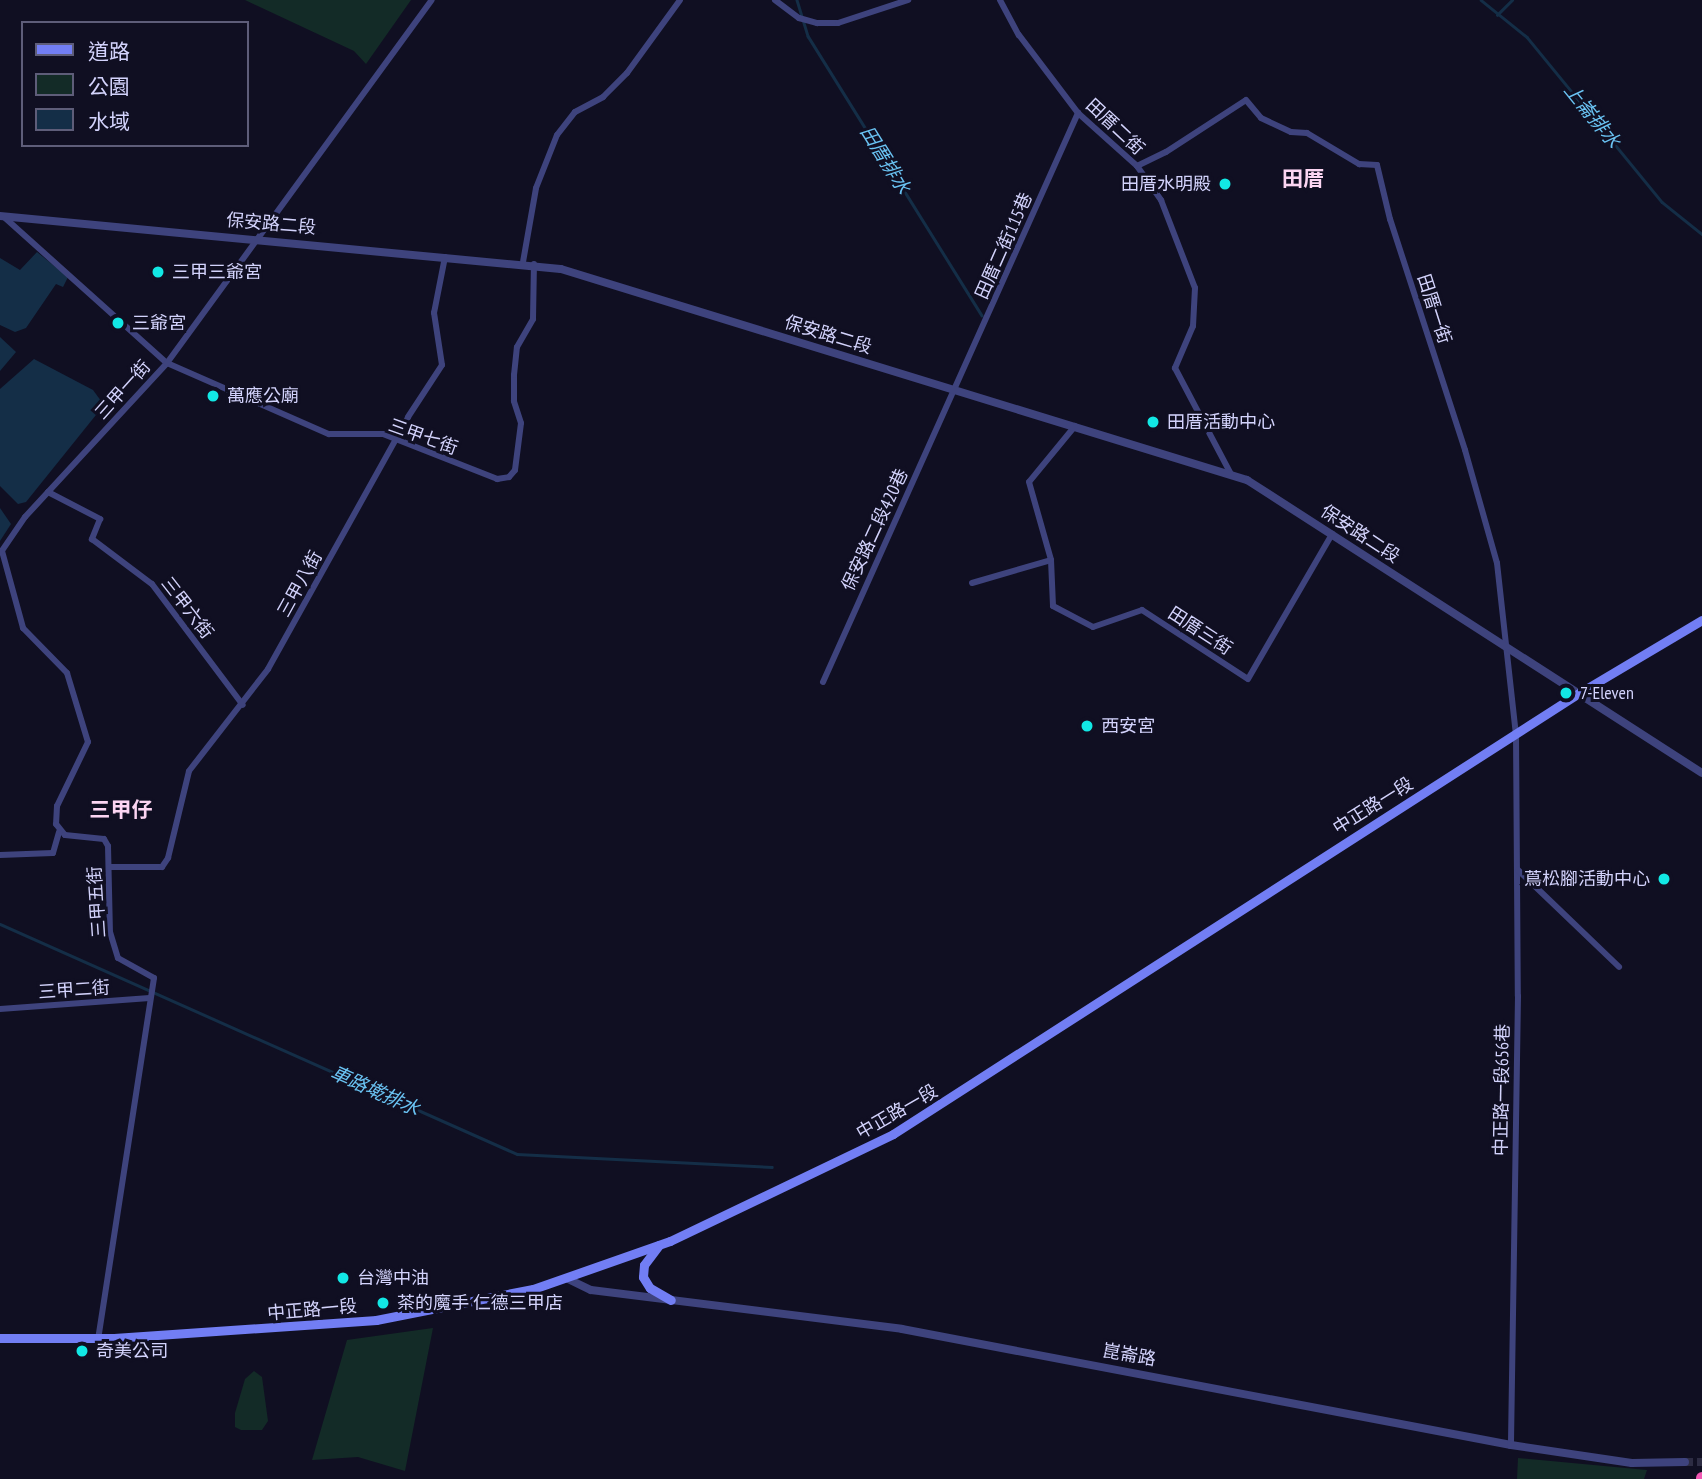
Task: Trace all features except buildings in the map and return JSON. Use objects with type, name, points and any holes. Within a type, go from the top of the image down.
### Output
[{"type":"main road","name":"中正路一段","points":[[0,1338],[98,1338],[280,1330],[376,1320],[568,1279],[659,1245],[807,1179],[893,1134],[1579,693],[1702,621]]},
{"type":"main road","points":[[659,1245],[644,1265],[643,1277],[650,1288],[671,1300]]},
{"type":"street","name":"三甲一街","points":[[1,552],[48,492],[167,363],[261,238],[432,0]]},
{"type":"street","points":[[523,262],[536,188],[557,135],[575,112],[603,97],[627,74],[680,0]]},
{"type":"street","points":[[775,0],[802,19],[838,23],[908,0]]},
{"type":"street","name":"田厝二街","points":[[1000,0],[1019,35],[1078,113],[1137,166],[1161,200],[1195,288],[1193,326],[1175,368],[1232,476]]},
{"type":"street","name":"田厝一街","points":[[1137,166],[1175,147],[1246,100],[1261,118],[1291,132],[1307,133],[1359,164],[1377,165],[1497,563],[1516,734]]},
{"type":"street","name":"田厝二街115巷","points":[[956,391],[1078,113]]},
{"type":"street","name":"保安路二段","points":[[2,217],[534,264],[590,277],[1247,480],[1702,773]]},
{"type":"street","name":"三甲七街","points":[[2,217],[167,363],[329,434],[383,434],[497,480],[509,477],[516,470],[521,423],[514,401],[513,375],[517,347],[533,319],[534,264]]},
{"type":"street","name":"三甲八街","points":[[109,867],[162,867],[168,858],[189,771],[243,705],[268,669],[442,365],[433,313],[446,255]]},
{"type":"street","name":"保安路二段420巷","points":[[823,682],[859,595],[956,391]]},
{"type":"street","name":"田厝三街","points":[[1075,426],[1030,476],[1051,561],[1052,598],[1058,611],[1098,628],[1142,610],[1248,679],[1332,534]]},
{"type":"street","name":"三甲六街","points":[[48,492],[100,519],[92,539],[152,584],[243,705]]},
{"type":"street","points":[[0,855],[53,853],[59,832],[57,806],[88,742],[67,673],[23,628],[1,552]]},
{"type":"street","points":[[972,583],[1051,561]]},
{"type":"street","name":"中正路一段656巷","points":[[1511,1445],[1518,870],[1516,734]]},
{"type":"street","name":"三甲五街","points":[[59,832],[104,839],[109,867],[110,932],[118,958],[154,978],[98,1338]]},
{"type":"street","points":[[1518,870],[1619,967]]},
{"type":"street","name":"三甲二街","points":[[0,1009],[150,999]]},
{"type":"street","name":"崑崙路","points":[[568,1279],[591,1290],[902,1329],[1511,1445],[1632,1463],[1685,1462]]},
{"type":"green space","points":[[245,0],[411,0],[366,64],[354,51]]},
{"type":"green space","points":[[433,1328],[405,1471],[358,1457],[312,1460],[347,1340]]},
{"type":"green space","points":[[254,1371],[262,1377],[268,1421],[262,1430],[241,1430],[235,1427],[235,1413],[245,1379]]},
{"type":"green space","points":[[1518,1458],[1647,1470],[1644,1479],[1517,1479]]},
{"type":"water","points":[[37,252],[68,277],[63,287],[56,284],[26,328],[15,332],[0,325],[0,258],[20,270]]},
{"type":"water","points":[[0,337],[16,352],[0,371]]},
{"type":"water","points":[[34,359],[93,390],[104,405],[26,502],[18,504],[0,486],[0,389]]},
{"type":"water","points":[[0,508],[11,524],[0,541]]},
{"type":"waterway","name":"田厝排水","points":[[797,0],[808,36],[982,315]]},
{"type":"waterway","name":"上崙排水","points":[[1481,0],[1527,37],[1662,202],[1702,234]]},
{"type":"waterway","points":[[1497,15],[1512,0]]},
{"type":"waterway","name":"車路墘排水","points":[[0,924],[517,1154],[772,1167]]},
{"type":"tunnel","points":[[1685,1462],[1702,1462]]},
{"type":"place","name":"田厝水明殿","points":[[1225,184]]},
{"type":"place","name":"三甲三爺宮","points":[[158,272]]},
{"type":"place","name":"三爺宮","points":[[118,323]]},
{"type":"place","name":"萬應公廟","points":[[213,396]]},
{"type":"place","name":"田厝活動中心","points":[[1153,422]]},
{"type":"place","name":"7-Eleven","points":[[1566,693]]},
{"type":"place","name":"西安宮","points":[[1087,726]]},
{"type":"place","name":"蔦松腳活動中心","points":[[1664,879]]},
{"type":"place","name":"台灣中油","points":[[343,1278]]},
{"type":"place","name":"茶的魔手 仁德三甲店","points":[[383,1303]]},
{"type":"place","name":"奇美公司","points":[[82,1351]]},
{"type":"district","name":"田厝","points":[[1303,179]]},
{"type":"district","name":"三甲仔","points":[[121,810]]}]
